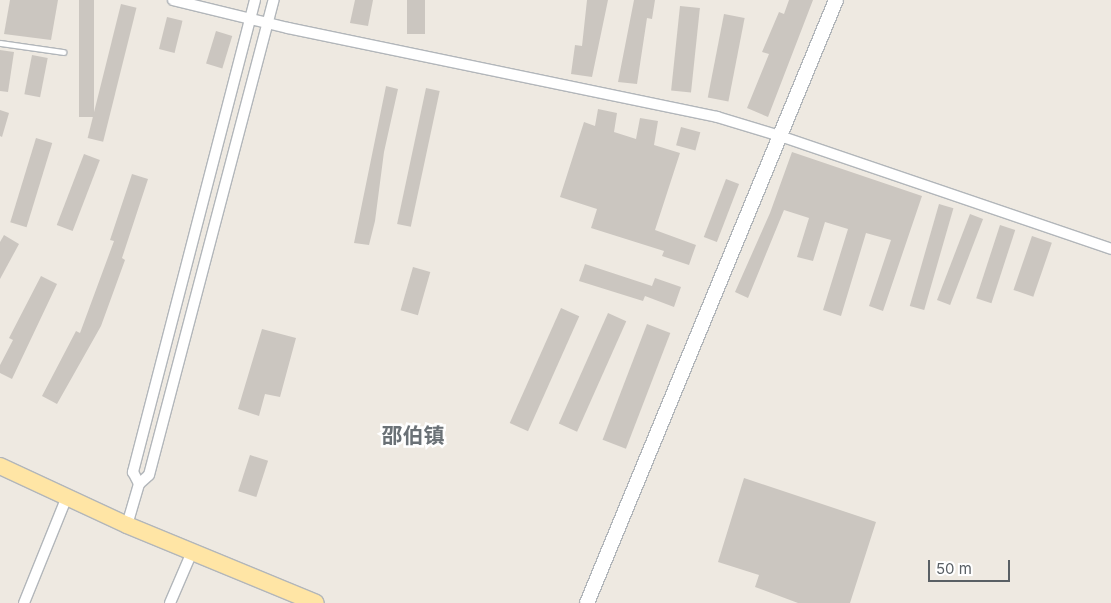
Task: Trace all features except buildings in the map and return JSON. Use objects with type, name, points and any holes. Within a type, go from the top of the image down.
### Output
[{"type":"main road","points":[[587,603],[836,0]]},
{"type":"main road","points":[[0,466],[66,499],[127,526],[316,603]]},
{"type":"street","points":[[174,0],[268,23],[717,118],[780,136],[1111,249]]},
{"type":"street","points":[[139,484],[133,472],[255,0]]},
{"type":"street","points":[[127,526],[139,484],[149,475],[274,0]]},
{"type":"street","points":[[24,603],[66,499]]},
{"type":"street","points":[[170,603],[192,552]]},
{"type":"lane","points":[[0,43],[63,52]]},
{"type":"district","name":"邵伯镇","points":[[413,436]]}]
